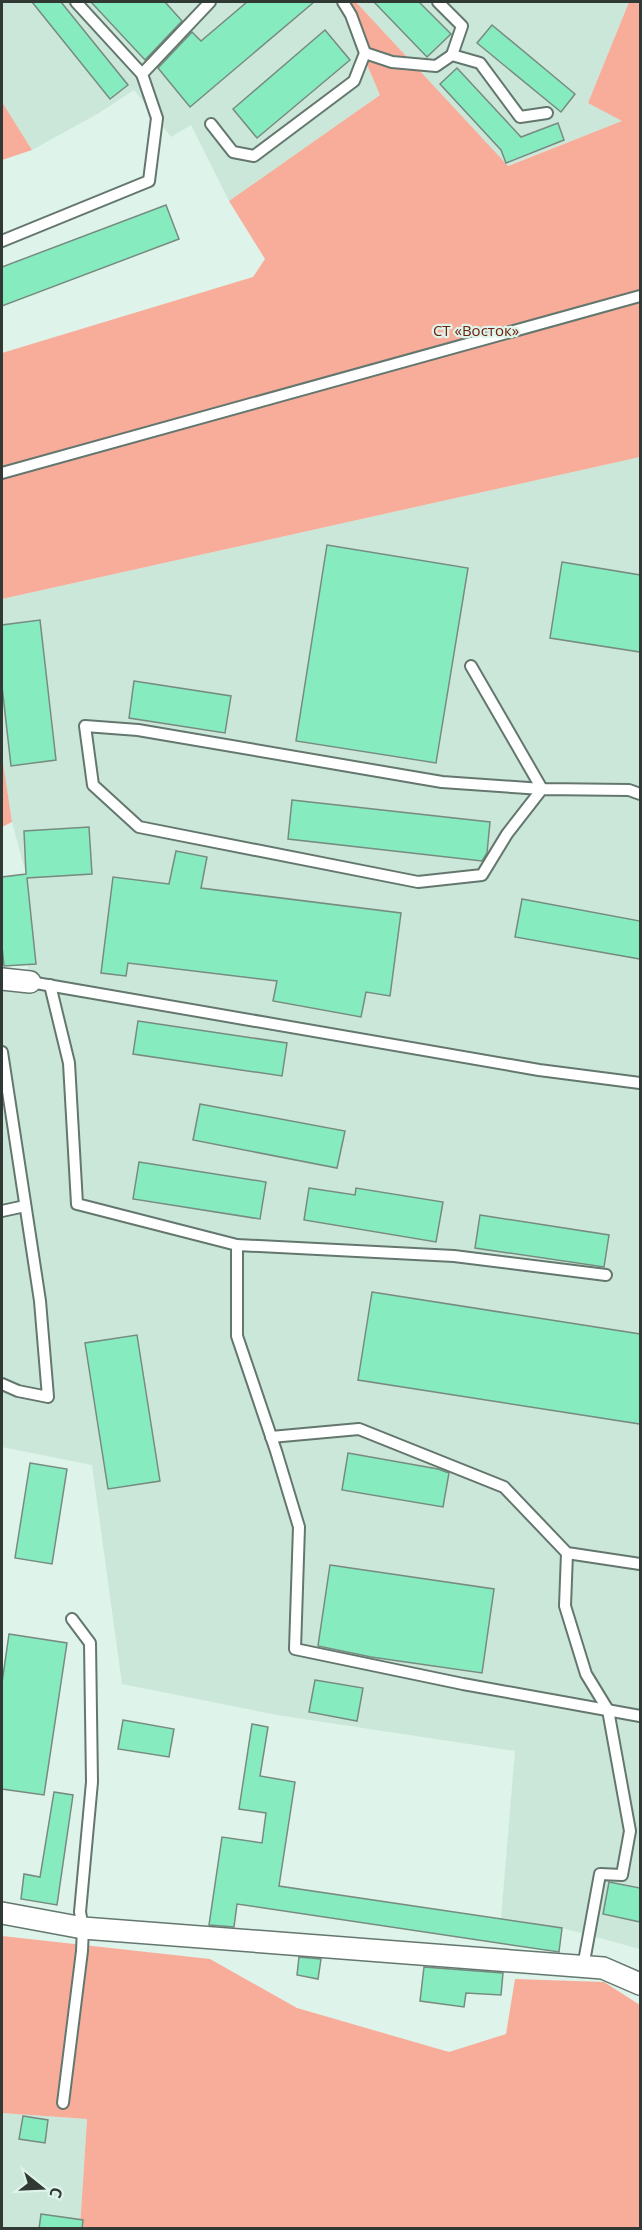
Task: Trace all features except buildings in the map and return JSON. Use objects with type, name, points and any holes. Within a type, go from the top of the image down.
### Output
[{"type":"street","points":[[2,978],[40,983]]},
{"type":"street","points":[[2,1914],[83,1928],[603,1968],[640,1984]]},
{"type":"lane","points":[[2,241],[149,181],[157,118],[142,74],[76,2]]},
{"type":"lane","points":[[194,2],[202,10]]},
{"type":"lane","points":[[142,74],[210,2]]},
{"type":"lane","points":[[211,124],[233,152],[254,156],[354,81],[365,53],[351,15],[343,2]]},
{"type":"lane","points":[[365,53],[392,62],[436,66],[452,54],[462,26],[438,2]]},
{"type":"lane","points":[[452,54],[480,63],[520,117],[547,113]]},
{"type":"lane","points":[[2,473],[640,296]]},
{"type":"lane","points":[[471,666],[542,789]]},
{"type":"lane","points":[[542,789],[507,834],[482,875],[418,882],[139,827],[93,785],[85,726],[138,730],[442,782],[542,789],[629,790],[640,794]]},
{"type":"lane","points":[[606,1275],[454,1256],[237,1245],[77,1204],[69,1064],[40,983],[539,1070],[640,1083]]},
{"type":"lane","points":[[2,1052],[40,1301],[48,1397],[18,1391],[2,1384]]},
{"type":"lane","points":[[2,1211],[26,1206]]},
{"type":"lane","points":[[237,1245],[237,1336],[299,1527],[295,1649],[463,1684],[640,1716]]},
{"type":"lane","points":[[271,1437],[359,1429],[504,1487],[567,1553],[640,1564]]},
{"type":"lane","points":[[567,1553],[565,1606],[586,1674],[609,1710],[630,1831],[622,1875],[600,1874],[583,1967]]},
{"type":"lane","points":[[63,2103],[82,1951],[83,1928],[80,1912],[92,1782],[90,1643],[72,1619]]},
{"type":"shaded area","points":[[2,2],[340,2],[380,95],[229,201],[191,125],[171,137],[134,90],[99,113],[32,150],[2,102]]},
{"type":"shaded area","points":[[361,2],[629,2],[588,103],[623,121],[507,166],[358,4]]},
{"type":"shaded area","points":[[640,457],[640,1949],[562,1928],[501,1919],[515,1751],[277,1715],[122,1684],[92,1465],[2,1447],[2,989],[31,994],[28,965],[36,964],[26,874],[12,822],[2,756],[2,599]]},
{"type":"shaded area","points":[[2,2113],[87,2119],[80,2228],[2,2228]]},
{"type":"green space","name":"СТ «Восток»","points":[[340,2],[356,2],[508,166],[622,121],[588,103],[629,2],[640,2],[640,457],[2,599],[2,353],[253,277],[265,259],[229,201],[380,95]]},
{"type":"green space","points":[[2,102],[32,150],[2,160]]},
{"type":"green space","points":[[2,756],[12,822],[2,827]]},
{"type":"green space","points":[[2,1936],[210,1959],[297,2008],[449,2052],[506,2034],[515,1979],[604,1982],[640,2005],[640,2228],[80,2228],[87,2119],[2,2113]]}]
